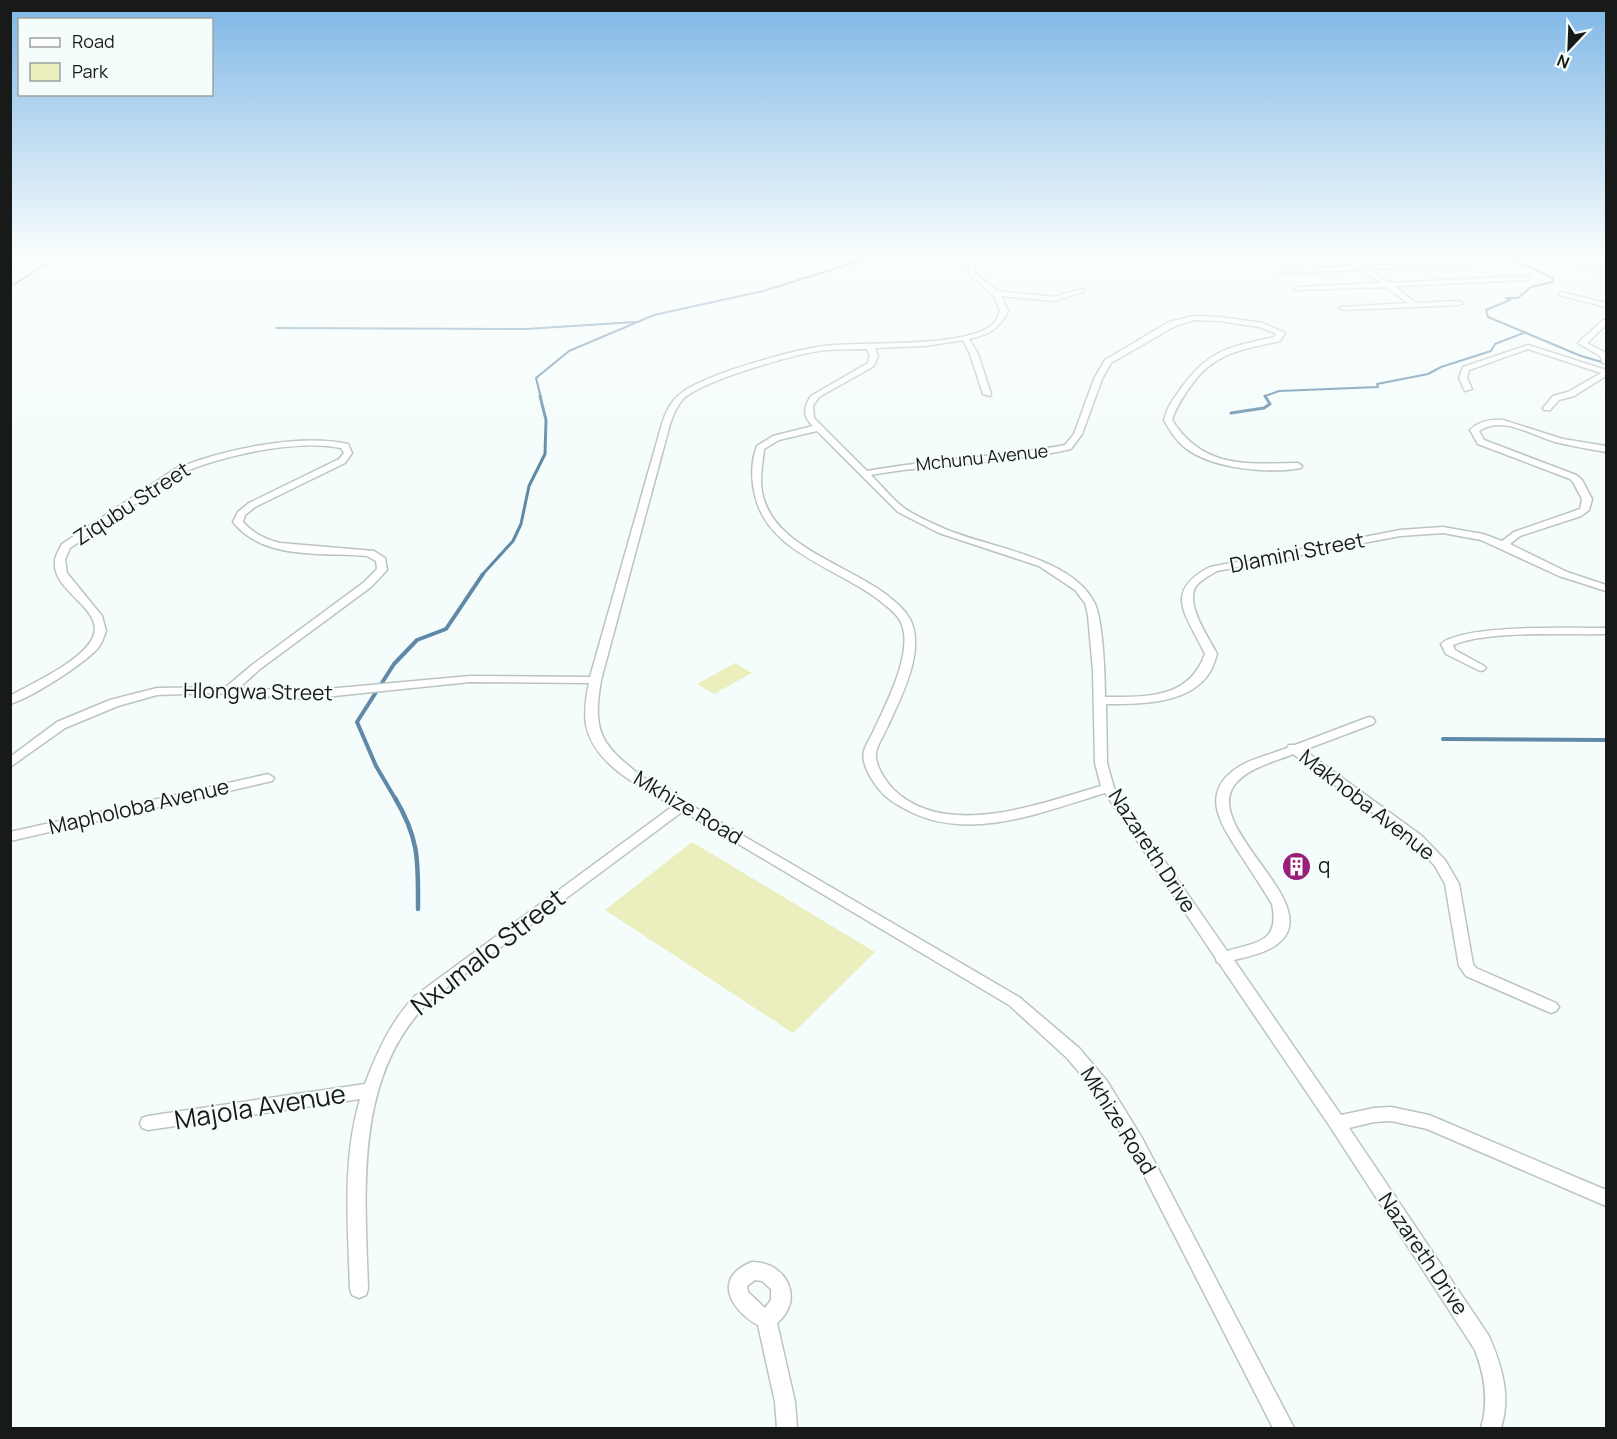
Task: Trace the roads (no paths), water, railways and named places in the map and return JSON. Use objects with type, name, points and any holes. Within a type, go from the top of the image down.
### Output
[{"type":"street","name":"Mkhize Road","points":[[997,323],[966,339],[928,344],[824,348],[791,356],[701,386],[683,396],[669,414],[664,428],[595,680],[591,702],[591,722],[596,741],[611,759],[637,779],[986,983],[1014,1001],[1073,1053],[1101,1086],[1136,1143],[1284,1428]]},
{"type":"street","name":"Mchunu Avenue","points":[[864,474],[913,465],[1036,453],[1068,447],[1078,434],[1103,368],[1115,356],[1173,323]]},
{"type":"street","name":"Mchunu Avenue","points":[[1249,323],[1268,327],[1281,333],[1277,339],[1233,349],[1207,362],[1180,395],[1171,409],[1168,420],[1186,445],[1206,455],[1246,464],[1298,466]]},
{"type":"street","points":[[1605,323],[1583,340],[1583,345],[1603,355],[1606,361]]},
{"type":"street","points":[[1595,332],[1606,335]]},
{"type":"street","points":[[966,339],[974,354],[987,394]]},
{"type":"street","points":[[870,346],[874,356],[871,364],[822,390],[810,403],[809,417],[817,428],[776,438],[760,448],[756,488],[763,511],[787,539],[878,593],[902,615],[908,625],[910,644],[908,660],[870,752],[871,764],[886,789],[913,808],[944,819],[989,820],[1108,788]]},
{"type":"street","points":[[1468,389],[1463,378],[1466,369],[1528,347],[1606,373]]},
{"type":"street","points":[[1547,408],[1558,396],[1571,394],[1606,373]]},
{"type":"street","points":[[1503,545],[1506,540],[1517,534],[1578,514],[1584,510],[1587,499],[1573,477],[1481,442],[1474,430],[1488,423],[1502,422],[1552,439],[1606,449]]},
{"type":"street","name":"Nazareth Drive","points":[[817,428],[901,510],[942,531],[1037,561],[1079,588],[1090,603],[1099,671],[1101,763],[1108,788],[1336,1123],[1482,1343],[1496,1384],[1497,1403],[1491,1428]]},
{"type":"street","name":"Ziqubu Street","points":[[10,701],[79,658],[98,639],[99,621],[95,612],[67,583],[58,567],[58,560],[66,546],[176,473],[196,463],[228,455],[316,443],[334,443],[345,446],[348,453],[342,461],[252,505],[241,513],[238,522],[252,537],[277,546],[370,553],[381,560],[382,570],[367,585],[256,667],[229,691]]},
{"type":"street","name":"Dlamini Street","points":[[1099,701],[1155,698],[1185,689],[1197,681],[1206,670],[1211,654],[1190,615],[1187,591],[1196,579],[1214,569],[1419,531],[1443,530],[1461,532],[1503,545],[1556,572],[1606,588]]},
{"type":"street","points":[[1480,668],[1450,652],[1447,644],[1456,639],[1492,635],[1606,631]]},
{"type":"street","points":[[1593,632],[1606,642]]},
{"type":"street","name":"Hlongwa Street","points":[[10,763],[61,725],[117,702],[157,692],[229,691],[285,695],[349,692],[470,679],[595,680]]},
{"type":"street","points":[[1222,958],[1273,941],[1283,926],[1284,916],[1279,903],[1226,821],[1222,806],[1225,788],[1233,776],[1246,768],[1293,748],[1369,721]]},
{"type":"street","name":"Makhoba Avenue","points":[[1293,748],[1417,839],[1440,863],[1452,884],[1466,966],[1476,975],[1551,1007]]},
{"type":"street","name":"Mapholoba Avenue","points":[[10,837],[268,778]]},
{"type":"street","name":"Nxumalo Street","points":[[359,1289],[357,1205],[359,1142],[371,1090],[392,1038],[402,1021],[416,1004],[681,806]]},
{"type":"street","name":"Majola Avenue","points":[[148,1123],[371,1090]]},
{"type":"street","points":[[1336,1123],[1391,1114],[1418,1119],[1460,1134],[1606,1198]]},
{"type":"street","points":[[766,1319],[785,1402],[787,1428]]},
{"type":"waterway","points":[[276,328],[526,329],[617,323]]},
{"type":"waterway","points":[[541,398],[536,378],[569,351],[635,323]]},
{"type":"waterway","points":[[1503,323],[1525,332]]},
{"type":"waterway","points":[[1265,396],[1279,391],[1378,387],[1377,384],[1428,374],[1441,367],[1491,351],[1495,344],[1525,332]]},
{"type":"waterway","points":[[1525,332],[1581,356],[1605,363]]},
{"type":"waterway","points":[[482,575],[513,541],[521,524],[529,486],[545,454],[546,420],[540,396]]},
{"type":"waterway","points":[[1231,413],[1264,408],[1270,404],[1265,396]]},
{"type":"waterway","points":[[396,800],[376,766],[357,722],[394,664],[417,640],[446,629],[483,574]]},
{"type":"waterway","points":[[1443,739],[1606,740]]},
{"type":"waterway","points":[[395,798],[409,826],[416,852],[418,909]]},
{"type":"place","name":"q","points":[[1297,866]]}]
